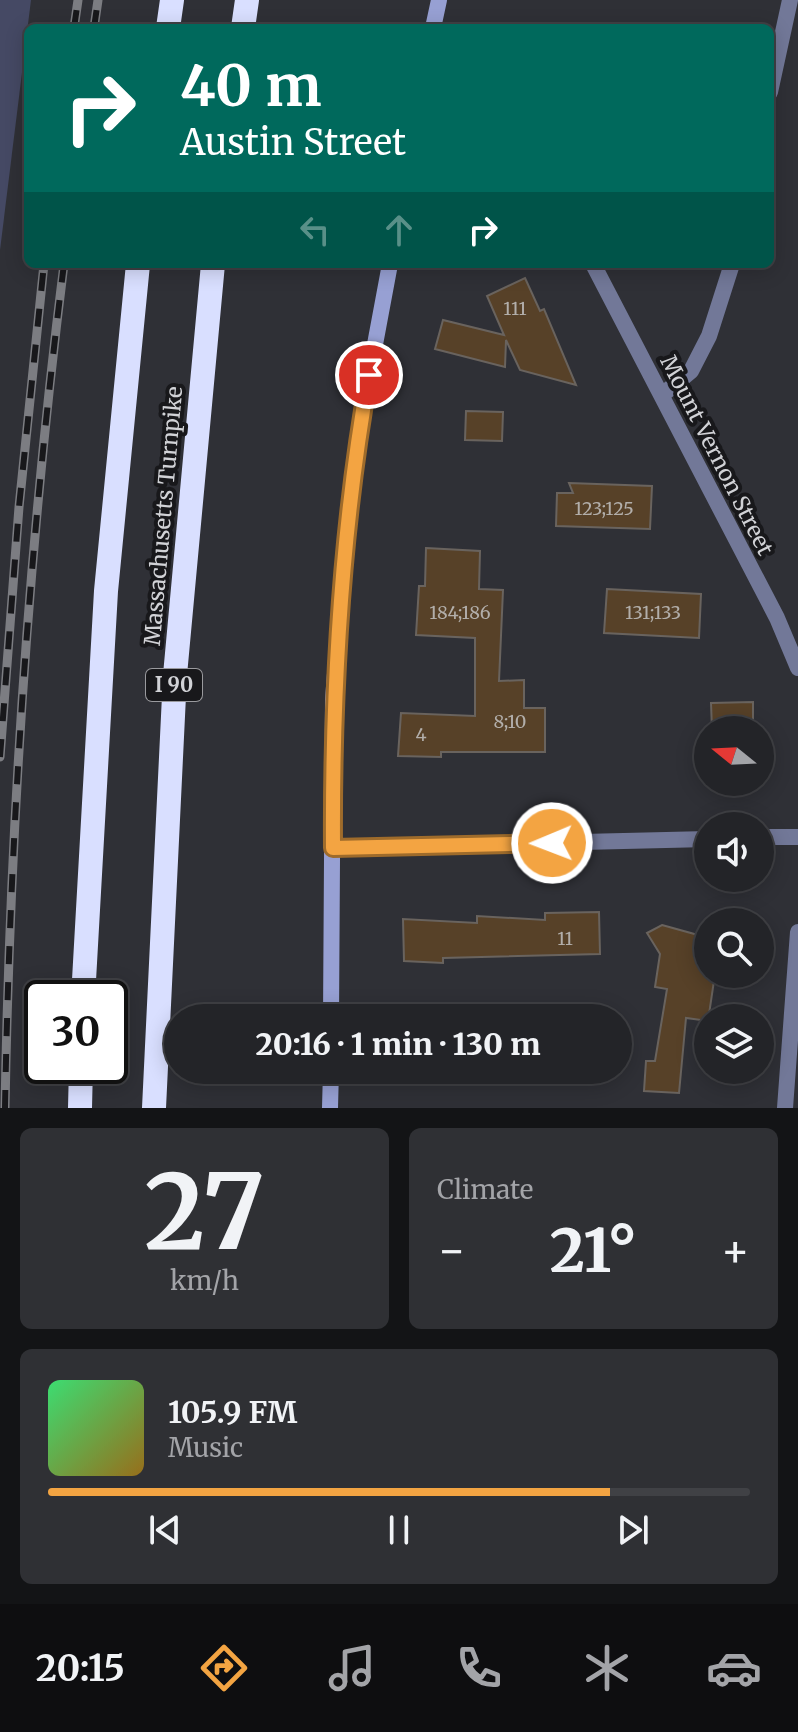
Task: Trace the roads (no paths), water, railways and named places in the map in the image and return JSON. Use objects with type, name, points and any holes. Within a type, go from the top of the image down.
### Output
[{"type":"highway","points":[[169,24],[172,0]]},
{"type":"highway","points":[[244,24],[247,0]]},
{"type":"highway","points":[[84,980],[106,591],[138,268]]},
{"type":"highway","name":"Massachusetts Turnpike","points":[[154,1108],[173,706],[213,268]]},
{"type":"highway","points":[[80,1108],[81,1084]]},
{"type":"main road","points":[[434,24],[439,0]]},
{"type":"main road","points":[[331,1004],[333,700],[344,553],[359,430],[389,268]]},
{"type":"main road","points":[[330,1108],[331,1084]]},
{"type":"street","points":[[774,74],[790,0]]},
{"type":"street","name":"Mount Vernon Street","points":[[595,268],[777,618],[798,668]]},
{"type":"street","points":[[662,395],[691,371],[703,348],[731,268]]},
{"type":"street","points":[[774,837],[798,837]]},
{"type":"street","points":[[333,848],[694,839]]},
{"type":"street","points":[[785,1108],[798,932]]},
{"type":"railway","points":[[75,24],[78,0]]},
{"type":"railway","points":[[95,24],[98,0]]},
{"type":"railway","points":[[0,757],[19,507],[44,268]]},
{"type":"railway","points":[[5,1108],[11,897],[23,685],[41,474],[64,268]]}]
